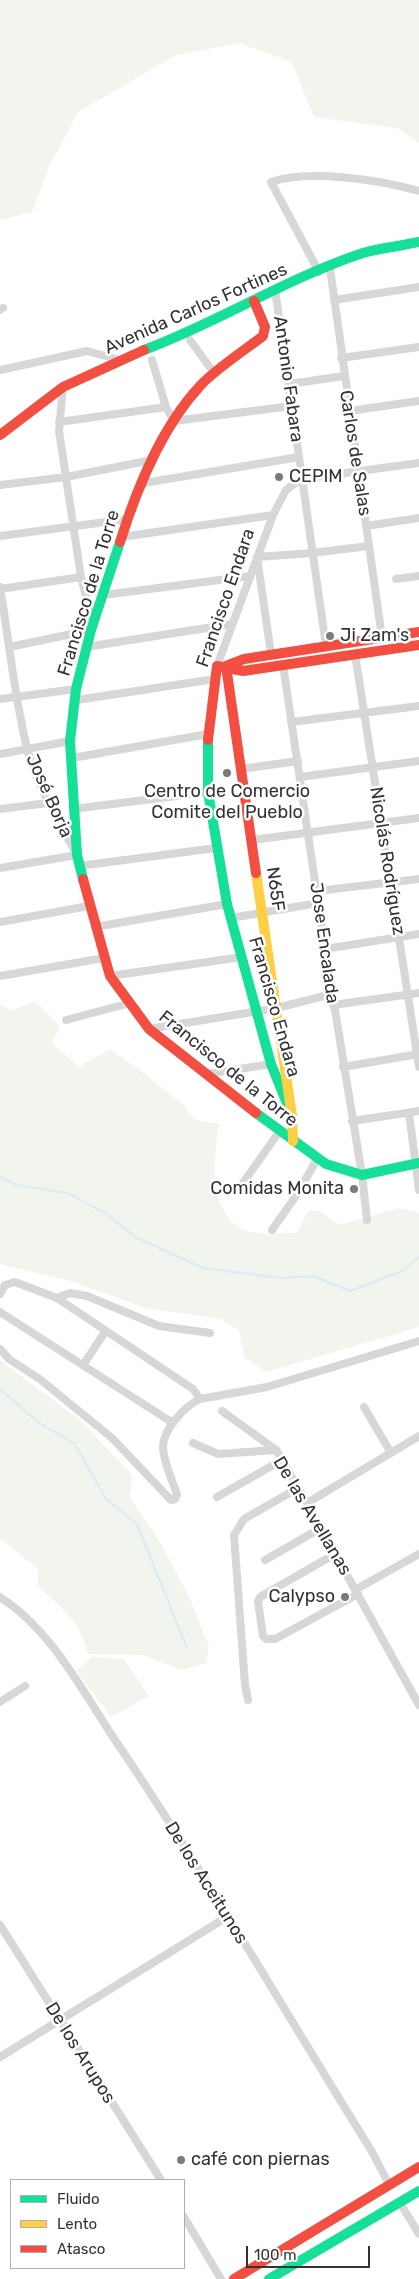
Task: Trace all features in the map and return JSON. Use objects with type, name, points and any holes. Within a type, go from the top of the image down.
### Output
[{"type":"street","points":[[319,272],[271,182],[286,177],[334,177],[389,184],[419,191]]},
{"type":"street","name":"Avenida Carlos Fortines","points":[[0,435],[63,387],[120,360],[254,302],[275,289],[364,253],[419,242]]},
{"type":"street","name":"Carlos de Salas","points":[[330,268],[341,358],[376,585],[382,638]]},
{"type":"street","points":[[334,300],[419,287]]},
{"type":"street","name":"Antonio Fabara","points":[[275,289],[326,646]]},
{"type":"street","name":"Francisco de la Torre","points":[[254,302],[265,326],[263,336],[214,372],[200,385],[174,421],[152,460],[128,519],[104,596],[92,627],[76,688],[70,741],[73,809],[78,861],[94,927],[110,976],[149,1029],[279,1132],[317,1159],[335,1168],[362,1174],[418,1163]]},
{"type":"street","points":[[190,340],[214,372]]},
{"type":"street","points":[[341,358],[419,347]]},
{"type":"street","points":[[0,376],[2,369],[87,351],[120,360]]},
{"type":"street","points":[[152,360],[166,408],[174,421],[292,406]]},
{"type":"street","points":[[289,384],[344,376]]},
{"type":"street","points":[[9,647],[92,627],[80,577],[59,422],[63,387]]},
{"type":"street","points":[[349,411],[419,401]]},
{"type":"street","points":[[59,422],[166,408]]},
{"type":"street","points":[[144,483],[299,457]]},
{"type":"street","points":[[0,485],[66,477],[152,460]]},
{"type":"street","points":[[301,478],[419,463]]},
{"type":"street","name":"Francisco Endara","points":[[292,1116],[271,1064],[227,904],[208,792],[208,734],[215,679],[221,666],[232,624],[256,557],[273,515],[286,490],[301,478]]},
{"type":"street","points":[[122,536],[273,515]]},
{"type":"street","points":[[366,526],[419,518]]},
{"type":"street","points":[[0,536],[128,519]]},
{"type":"street","points":[[271,654],[256,557],[369,546]]},
{"type":"street","points":[[104,596],[250,576]]},
{"type":"street","points":[[396,579],[419,576]]},
{"type":"street","points":[[0,588],[80,577]]},
{"type":"street","name":"José Borja","points":[[0,588],[17,696],[28,750],[48,802],[78,861]]},
{"type":"street","points":[[86,647],[232,624]]},
{"type":"street","points":[[221,666],[271,654],[419,632]]},
{"type":"street","points":[[221,666],[243,671],[419,645]]},
{"type":"street","name":"Nicolás Rodríguez","points":[[356,654],[419,1067]]},
{"type":"street","name":"Jose Encalada","points":[[283,665],[324,948],[362,1174],[367,1220]]},
{"type":"street","name":"N65F","points":[[221,666],[241,769],[292,1116]]},
{"type":"street","points":[[76,700],[215,679]]},
{"type":"street","points":[[0,698],[76,688]]},
{"type":"street","points":[[291,722],[419,706]]},
{"type":"street","points":[[72,758],[208,734]]},
{"type":"street","points":[[0,754],[70,741]]},
{"type":"street","points":[[241,769],[298,761]]},
{"type":"street","points":[[300,776],[419,761]]},
{"type":"street","points":[[73,809],[208,792]]},
{"type":"street","points":[[0,809],[48,802]]},
{"type":"street","points":[[252,840],[419,818]]},
{"type":"street","points":[[0,868],[216,848]]},
{"type":"street","points":[[317,891],[419,879]]},
{"type":"street","points":[[231,918],[318,903]]},
{"type":"street","points":[[94,927],[227,904]]},
{"type":"street","points":[[0,922],[89,906]]},
{"type":"street","points":[[324,948],[419,934]]},
{"type":"street","points":[[110,976],[242,957]]},
{"type":"street","points":[[0,976],[104,958]]},
{"type":"street","points":[[333,1005],[419,993]]},
{"type":"street","points":[[149,1029],[258,1012],[332,994]]},
{"type":"street","points":[[66,1020],[130,1003]]},
{"type":"street","points":[[343,1067],[418,1055]]},
{"type":"street","points":[[207,1074],[271,1064]]},
{"type":"street","points":[[352,1121],[419,1111]]},
{"type":"street","points":[[409,1113],[418,1163],[419,1190]]},
{"type":"street","points":[[292,1116],[293,1141]]},
{"type":"street","points":[[238,1190],[279,1132]]},
{"type":"street","points":[[272,1230],[298,1193],[317,1159]]},
{"type":"street","points":[[0,1294],[6,1285],[15,1282],[57,1298],[105,1332],[193,1389],[200,1399]]},
{"type":"street","points":[[57,1298],[70,1293],[87,1296],[159,1326],[210,1333]]},
{"type":"street","points":[[0,1312],[173,1423]]},
{"type":"street","points":[[83,1365],[105,1332]]},
{"type":"street","points":[[0,1349],[9,1359],[42,1380],[112,1438],[169,1500],[173,1500],[177,1494],[163,1448],[166,1436],[173,1423],[188,1405],[200,1399],[267,1387],[419,1340]]},
{"type":"street","points":[[364,1407],[391,1453]]},
{"type":"street","points":[[222,1411],[276,1450]]},
{"type":"street","points":[[307,1503],[419,1436]]},
{"type":"street","name":"De las Avellanas","points":[[194,1443],[218,1454],[276,1450],[336,1554],[419,1706]]},
{"type":"street","points":[[218,1498],[282,1460]]},
{"type":"street","points":[[248,1700],[245,1685],[234,1535],[244,1519],[298,1488]]},
{"type":"street","points":[[265,1560],[321,1528]]},
{"type":"street","points":[[336,1554],[260,1597],[258,1602],[260,1623],[266,1639],[275,1639],[419,1554]]},
{"type":"street","name":"De los Aceitunos","points":[[0,1597],[11,1604],[37,1628],[60,1657],[138,1773],[371,2150],[390,2186]]},
{"type":"street","points":[[0,1702],[25,1686]]},
{"type":"street","points":[[0,2057],[227,1917]]},
{"type":"street","name":"De los Arupos","points":[[0,1925],[160,2179]]},
{"type":"street","points":[[234,2279],[419,2168]]},
{"type":"street","points":[[270,2279],[419,2191]]},
{"type":"street","points":[[400,2203],[419,2234]]},
{"type":"street","points":[[185,2219],[221,2279]]},
{"type":"shaded area","points":[[0,0],[419,0],[419,143],[398,128],[314,117],[292,62],[239,43],[176,55],[78,112],[49,167],[32,212],[0,220]]},
{"type":"shaded area","points":[[35,1001],[60,1026],[52,1043],[79,1067],[110,1049],[181,1103],[195,1120],[219,1124],[215,1164],[217,1193],[221,1206],[237,1226],[250,1232],[266,1234],[297,1233],[309,1210],[320,1211],[339,1225],[399,1208],[419,1213],[419,1327],[266,1372],[245,1358],[239,1330],[221,1319],[145,1308],[74,1282],[0,1264],[0,1004],[11,1011]]},
{"type":"shaded area","points":[[0,1360],[82,1422],[132,1475],[130,1498],[159,1540],[189,1597],[209,1647],[206,1663],[182,1670],[142,1655],[88,1654],[80,1632],[74,1623],[62,1608],[37,1585],[39,1570],[0,1538]]},
{"type":"shaded area","points":[[92,1657],[124,1659],[149,1696],[111,1717],[77,1671]]},
{"type":"waterway","points":[[0,1177],[16,1185],[67,1193],[105,1213],[137,1238],[203,1268],[280,1278],[313,1276],[350,1291],[402,1271],[419,1257]]},
{"type":"waterway","points":[[0,1389],[39,1423],[74,1443],[106,1499],[137,1524],[187,1648]]},
{"type":"traffic: fast","points":[[144,350],[199,327],[280,287],[335,263],[370,251],[419,242]]},
{"type":"traffic: fast","points":[[83,879],[77,855],[70,741],[76,689],[91,630],[120,542]]},
{"type":"traffic: fast","points":[[208,740],[208,792],[227,904],[271,1064],[292,1116]]},
{"type":"traffic: fast","points":[[256,1113],[326,1164],[362,1175],[419,1163]]},
{"type":"traffic: fast","points":[[269,2279],[419,2191]]},
{"type":"traffic: slow","points":[[256,873],[292,1116],[293,1141]]},
{"type":"traffic: jam","points":[[120,542],[142,480],[173,420],[206,380],[263,336],[265,327],[254,301]]},
{"type":"traffic: jam","points":[[0,435],[63,387],[144,350]]},
{"type":"traffic: jam","points":[[226,666],[244,659],[419,632]]},
{"type":"traffic: jam","points":[[208,740],[217,666],[243,671],[419,645]]},
{"type":"traffic: jam","points":[[226,666],[256,873]]},
{"type":"traffic: jam","points":[[83,879],[110,976],[149,1029],[256,1113]]},
{"type":"traffic: jam","points":[[234,2279],[419,2167]]},
{"type":"place","name":"CEPIM","points":[[279,477]]},
{"type":"place","name":"Ji Zam's","points":[[330,636]]},
{"type":"place","name":"Centro de Comercio Comite del Pueblo","points":[[227,773]]},
{"type":"place","name":"Comidas Monita","points":[[354,1189]]},
{"type":"place","name":"Calypso","points":[[345,1597]]},
{"type":"place","name":"café con piernas","points":[[181,2160]]}]
